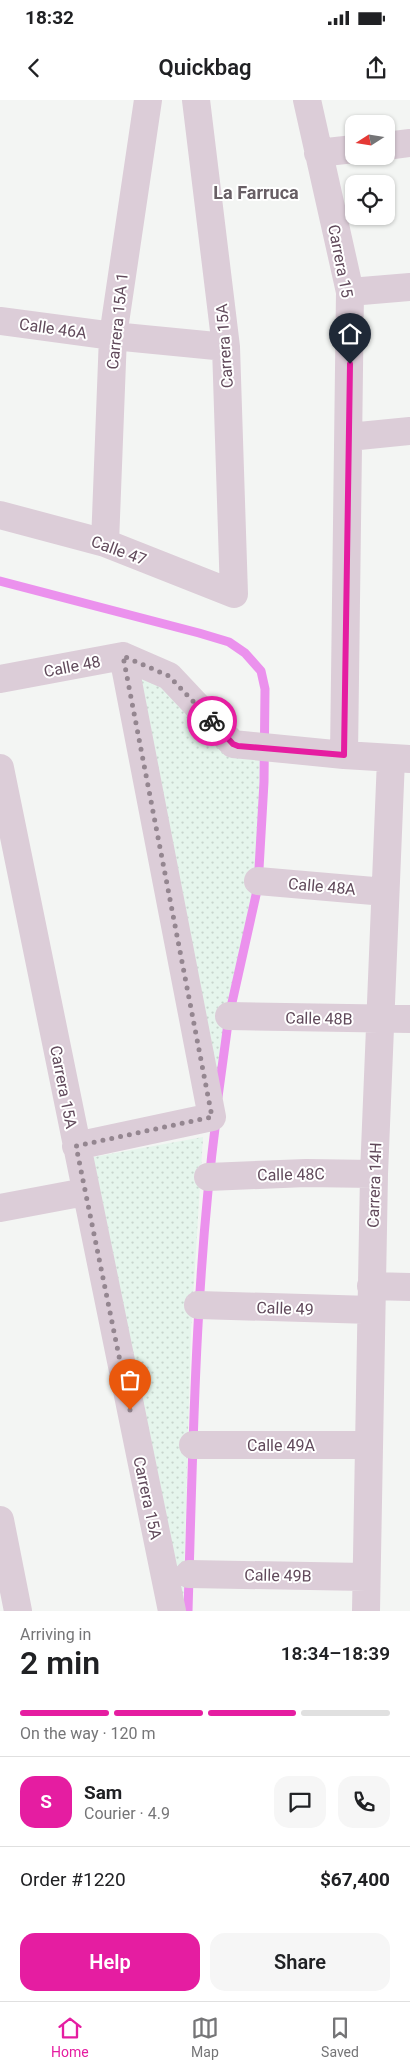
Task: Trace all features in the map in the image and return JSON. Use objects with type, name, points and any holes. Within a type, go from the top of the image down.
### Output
[{"type":"street","name":"Carrera 15A 1","points":[[105,543],[113,336],[148,100]]},
{"type":"street","name":"Carrera 15A","points":[[196,100],[226,347],[234,594]]},
{"type":"street","name":"Carrera 15","points":[[307,100],[350,292],[344,755]]},
{"type":"street","points":[[395,145],[410,143]]},
{"type":"street","points":[[318,154],[345,150]]},
{"type":"street","points":[[350,292],[410,287]]},
{"type":"street","name":"Calle 46A","points":[[0,321],[113,336],[226,347]]},
{"type":"street","points":[[349,437],[410,431]]},
{"type":"street","name":"Calle 47","points":[[0,515],[105,543],[234,594]]},
{"type":"street","points":[[76,1146],[212,1117],[123,656]]},
{"type":"street","name":"Calle 48","points":[[0,679],[123,656],[169,676],[233,744],[265,749],[400,759]]},
{"type":"street","name":"Carrera 14H","points":[[366,1611],[371,1298],[379,1019],[385,892],[400,759]]},
{"type":"street","name":"Carrera 15A","points":[[0,768],[172,1611]]},
{"type":"street","name":"Calle 48A","points":[[258,881],[385,892]]},
{"type":"street","name":"Calle 48B","points":[[229,1016],[410,1019]]},
{"type":"street","name":"Calle 48C","points":[[208,1177],[306,1173],[374,1174]]},
{"type":"street","points":[[0,1208],[86,1192]]},
{"type":"street","name":"Calle 49","points":[[198,1305],[371,1298],[410,1287]]},
{"type":"street","name":"Calle 49A","points":[[193,1445],[369,1445]]},
{"type":"street","points":[[0,1520],[18,1611]]},
{"type":"street","name":"Calle 49B","points":[[189,1574],[366,1577]]},
{"type":"sand","points":[[127,664],[262,752],[255,885],[225,1022],[215,1101]]},
{"type":"sand","points":[[203,1137],[191,1331],[183,1611],[88,1158]]},
{"type":"waterway","points":[[0,581],[229,642],[245,653],[261,671],[265,689],[264,782],[258,886],[229,1016],[218,1097]]},
{"type":"waterway","points":[[188,1611],[199,1304],[203,1242],[216,1120]]},
{"type":"way so far","points":[[130,1410],[76,1146],[212,1117],[123,656],[165,673],[212,721]]},
{"type":"district","name":"La Farruca","points":[[256,193]]},
{"type":"route","points":[[212,721],[233,744],[238,746],[344,755],[350,364]]}]
